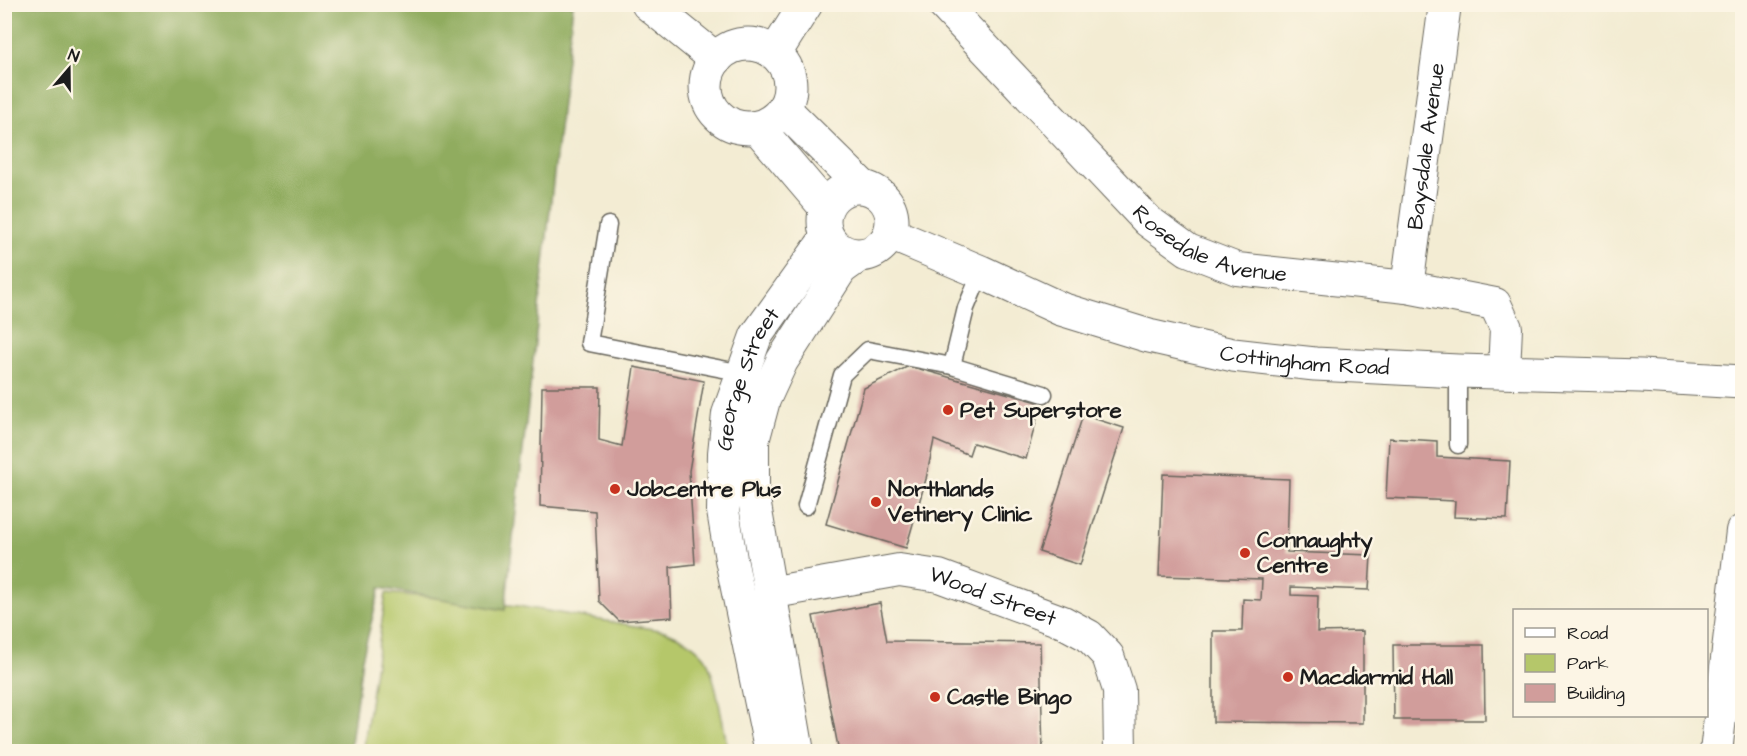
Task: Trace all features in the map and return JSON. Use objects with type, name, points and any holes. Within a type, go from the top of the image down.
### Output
[{"type":"street","points":[[648,4],[716,60]]},
{"type":"street","points":[[775,53],[806,4]]},
{"type":"street","name":"Rosedale Avenue","points":[[943,4],[1148,221],[1188,250],[1237,269],[1407,287],[1495,304],[1506,328],[1504,371]]},
{"type":"street","name":"Baysdale Avenue","points":[[1407,287],[1445,4]]},
{"type":"street","points":[[737,45],[764,46],[775,53],[789,74],[791,86],[790,98],[777,118],[758,128],[745,129],[732,126],[721,119],[712,109],[707,97],[706,83],[709,71],[716,60],[725,50],[737,45]]},
{"type":"street","points":[[784,109],[863,187]]},
{"type":"street","points":[[758,128],[827,223],[841,251],[859,256],[872,253],[883,246],[891,234],[893,224],[892,213],[882,195],[863,187],[851,187],[832,198],[827,223]]},
{"type":"street","name":"George Street","points":[[771,752],[730,559],[723,511],[724,453],[728,414],[756,336],[827,223]]},
{"type":"street","name":"Cottingham Road","points":[[891,234],[1060,309],[1149,336],[1233,356],[1315,364],[1743,382]]},
{"type":"street","name":"George Street","points":[[798,752],[753,494],[753,441],[764,400],[782,361],[841,269],[859,256]]},
{"type":"street","points":[[1716,752],[1736,641],[1743,531]]},
{"type":"street","name":"Wood Street","points":[[769,593],[899,570],[939,576],[1063,622],[1089,636],[1108,656],[1119,690],[1120,752]]},
{"type":"lane","points":[[608,225],[589,343],[743,373]]},
{"type":"lane","points":[[952,366],[966,308],[981,272]]},
{"type":"lane","points":[[806,506],[842,375],[868,350],[952,366],[1044,394]]},
{"type":"lane","points":[[1458,371],[1458,445]]},
{"type":"green space","points":[[4,5],[573,5],[505,610],[380,588],[362,659],[350,751],[5,751]]},
{"type":"green space","points":[[386,593],[518,606],[665,631],[676,636],[695,647],[708,663],[719,701],[728,751],[363,752]]},
{"type":"building","points":[[909,366],[1041,403],[1026,459],[973,443],[969,455],[934,440],[926,479],[906,548],[826,524],[864,388]]},
{"type":"building","name":"Jobcentre Plus","points":[[634,367],[704,381],[689,471],[695,564],[670,567],[672,617],[619,621],[599,601],[595,511],[540,506],[542,387],[600,387],[599,440],[622,446]]},
{"type":"building","points":[[1083,415],[1124,428],[1080,565],[1039,552]]},
{"type":"building","points":[[1389,438],[1437,441],[1437,457],[1510,461],[1507,519],[1454,517],[1455,501],[1386,498]]},
{"type":"building","points":[[1163,474],[1289,479],[1287,552],[1371,555],[1369,590],[1291,587],[1291,595],[1318,596],[1317,632],[1363,631],[1363,723],[1213,722],[1213,631],[1242,631],[1243,599],[1261,600],[1262,579],[1159,576]]},
{"type":"building","name":"Castle Bingo","points":[[880,603],[887,641],[1040,643],[1043,752],[839,752],[813,616]]},
{"type":"building","points":[[1393,645],[1484,645],[1485,720],[1394,720]]},
{"type":"place","name":"Pet Superstore","points":[[948,410]]},
{"type":"place","name":"Jobcentre Plus","points":[[615,489]]},
{"type":"place","name":"Northlands Vetinery Clinic","points":[[876,502]]},
{"type":"place","name":"Connaughty Centre","points":[[1245,553]]},
{"type":"place","name":"Macdiarmid Hall","points":[[1288,677]]},
{"type":"place","name":"Castle Bingo","points":[[935,697]]}]
